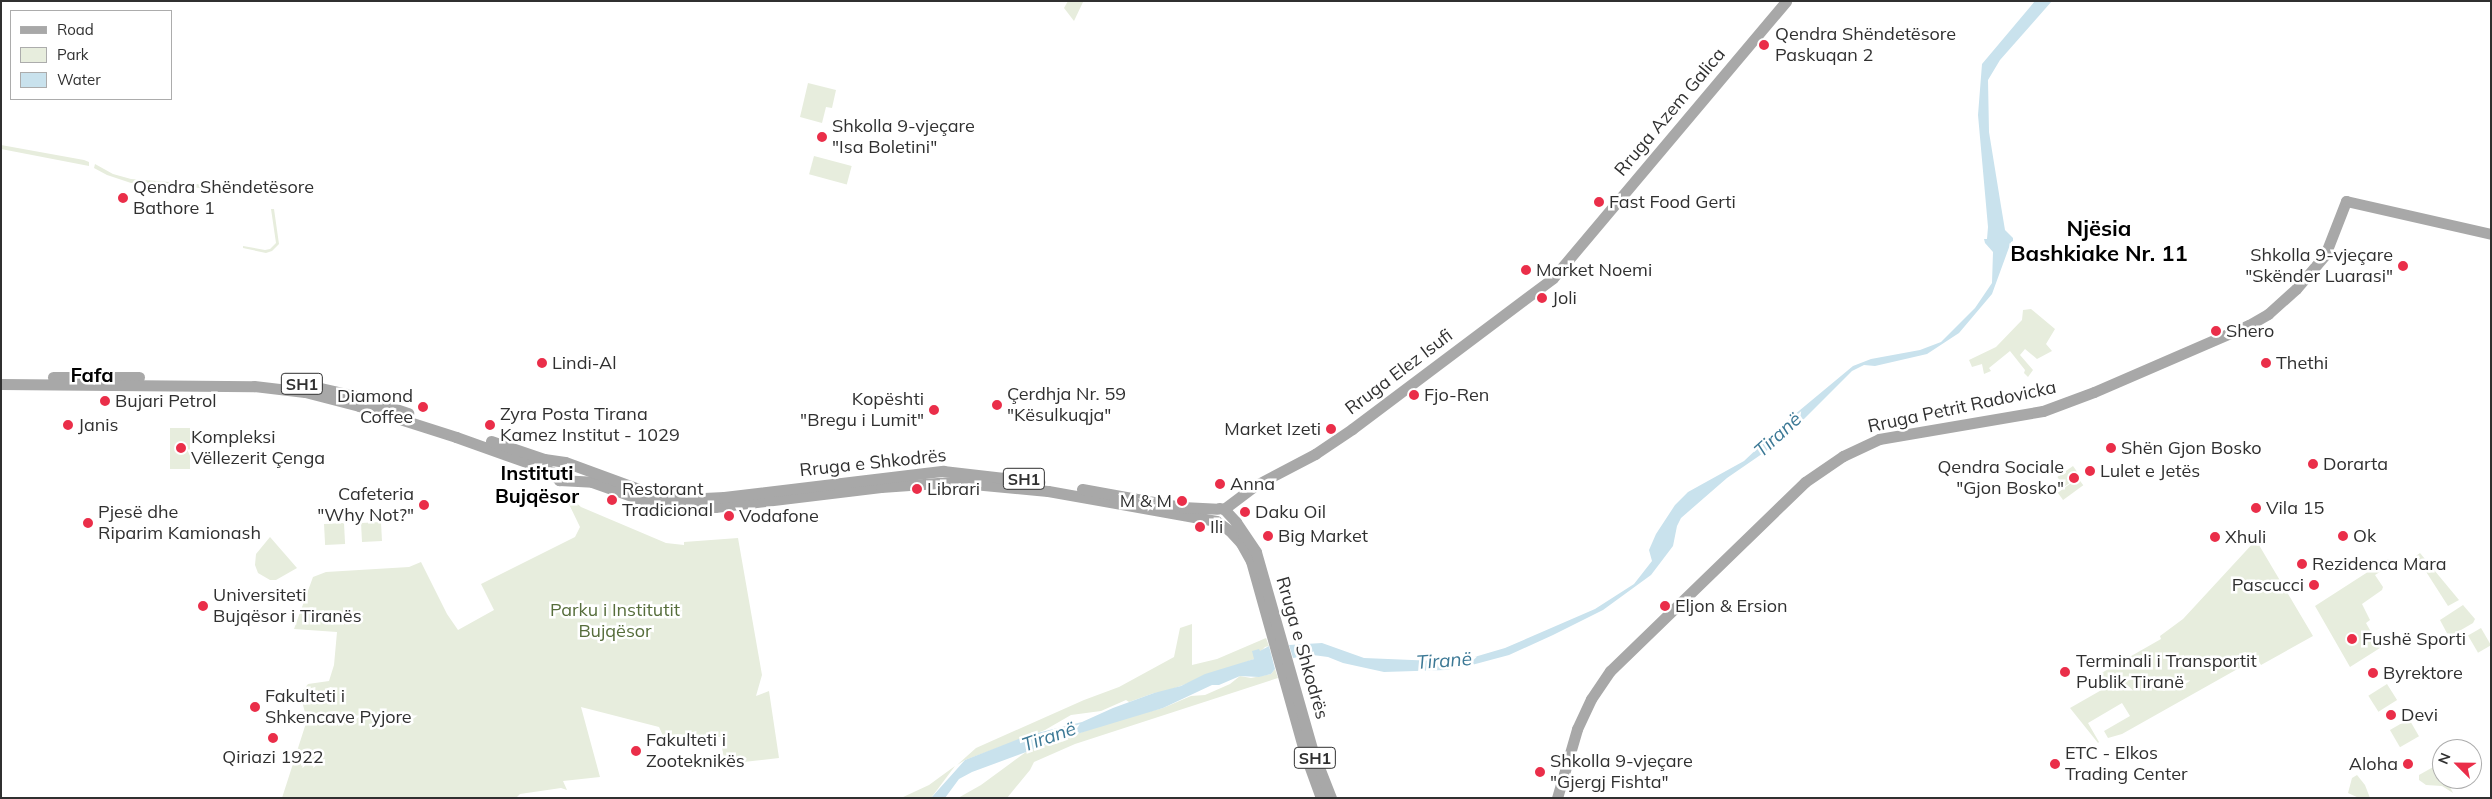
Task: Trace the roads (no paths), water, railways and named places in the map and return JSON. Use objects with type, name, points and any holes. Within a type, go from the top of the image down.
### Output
[{"type":"main road","name":"Rruga Azem Galica","points":[[1580,246],[1786,1]]},
{"type":"main road","name":"Rruga Petrit Radovicka","points":[[1557,798],[1577,729],[1591,699],[1610,671],[1811,478],[1843,456],[1879,439],[2043,411],[2094,392],[2249,325],[2268,314],[2296,289],[2325,255],[2346,201],[2491,234]]},
{"type":"main road","name":"Rruga Elez Isufi","points":[[1221,515],[1256,485],[1315,454],[1352,429],[1548,283],[1580,246]]},
{"type":"main road","name":"SH1","points":[[1,377],[227,378],[300,384],[360,397],[534,460],[552,472],[557,479],[565,480]]},
{"type":"main road","name":"SH1","points":[[1,384],[228,386],[288,390],[360,406],[534,460],[563,462]]},
{"type":"main road","name":"Rruga e Shkodrës","points":[[563,462],[632,488],[684,499],[716,498],[881,482]]},
{"type":"main road","points":[[552,472],[554,465],[563,462],[571,472],[565,480]]},
{"type":"main road","name":"Rruga e Shkodrës","points":[[565,480],[592,482],[648,501],[684,507],[715,507],[943,471],[1056,484],[1221,515],[1248,538],[1256,552],[1257,569],[1299,717],[1311,772],[1322,798]]},
{"type":"main road","name":"Rruga e Shkodrës","points":[[1299,717],[1331,798]]},
{"type":"water","name":"Tiranë","points":[[2035,1],[2052,1],[2000,60],[1988,80],[1989,132],[2005,230],[2013,238],[2013,241],[1992,294],[1959,333],[1927,354],[1875,366],[1864,365],[1852,371],[1785,438],[1727,478],[1681,518],[1677,526],[1673,546],[1651,575],[1603,610],[1553,635],[1509,655],[1446,670],[1384,672],[1343,663],[1328,657],[1313,655],[1293,658],[1289,645],[1322,643],[1364,658],[1436,661],[1471,658],[1505,648],[1595,609],[1634,584],[1652,561],[1649,550],[1656,534],[1675,505],[1688,492],[1744,461],[1782,425],[1853,366],[1871,359],[1920,350],[1941,342],[1975,308],[1992,283],[1993,252],[1984,239],[1987,239],[1988,227],[1978,115],[1982,64]]},
{"type":"water","name":"Tiranë","points":[[1269,646],[1275,669],[1271,674],[1259,677],[1240,676],[1219,685],[1212,685],[1163,708],[1067,737],[972,772],[959,779],[945,798],[931,798],[965,760],[1029,735],[1082,722],[1154,693],[1181,686],[1205,674],[1254,659],[1252,651],[1259,649],[1260,651]]},
{"type":"place","name":"Qendra Shëndetësore Paskuqan 2","points":[[1764,45]]},
{"type":"place","name":"Shkolla 9-vjeçare \"Isa Boletini\"","points":[[822,137]]},
{"type":"place","name":"Qendra Shëndetësore Bathore 1","points":[[123,198]]},
{"type":"place","name":"Fast Food Gerti","points":[[1599,202]]},
{"type":"place","name":"Shkolla 9-vjeçare \"Skënder Luarasi\"","points":[[2403,266]]},
{"type":"place","name":"Market Noemi","points":[[1526,270]]},
{"type":"place","name":"Joli","points":[[1542,298]]},
{"type":"place","name":"Shero","points":[[2216,331]]},
{"type":"place","name":"Lindi-Al","points":[[542,363]]},
{"type":"place","name":"Thethi","points":[[2266,363]]},
{"type":"place","name":"Fjo-Ren","points":[[1414,395]]},
{"type":"place","name":"Bujari Petrol","points":[[105,401]]},
{"type":"place","name":"Çerdhja Nr. 59 \"Kësulkuqja\"","points":[[997,405]]},
{"type":"place","name":"Diamond Coffee","points":[[423,407]]},
{"type":"place","name":"Kopështi \"Bregu i Lumit\"","points":[[934,410]]},
{"type":"place","name":"Janis","points":[[68,425]]},
{"type":"place","name":"Zyra Posta Tirana Kamez Institut - 1029","points":[[490,425]]},
{"type":"place","name":"Market Izeti","points":[[1331,429]]},
{"type":"place","name":"Kompleksi Vëllezerit Çenga","points":[[181,448]]},
{"type":"place","name":"Shën Gjon Bosko","points":[[2111,448]]},
{"type":"place","name":"Dorarta","points":[[2313,464]]},
{"type":"place","name":"Lulet e Jetës","points":[[2090,471]]},
{"type":"place","name":"Qendra Sociale \"Gjon Bosko\"","points":[[2074,478]]},
{"type":"place","name":"Anna","points":[[1220,484]]},
{"type":"place","name":"Librari","points":[[917,489]]},
{"type":"place","name":"Restorant Tradicional","points":[[612,500]]},
{"type":"place","name":"M & M","points":[[1182,501]]},
{"type":"place","name":"Cafeteria \"Why Not?\"","points":[[424,505]]},
{"type":"place","name":"Vila 15","points":[[2256,508]]},
{"type":"place","name":"Daku Oil","points":[[1245,512]]},
{"type":"place","name":"Vodafone","points":[[729,516]]},
{"type":"place","name":"Pjesë dhe Riparim Kamionash","points":[[88,523]]},
{"type":"place","name":"Ili","points":[[1200,527]]},
{"type":"place","name":"Big Market","points":[[1268,536]]},
{"type":"place","name":"Ok","points":[[2343,536]]},
{"type":"place","name":"Xhuli","points":[[2215,537]]},
{"type":"place","name":"Rezidenca Mara","points":[[2302,564]]},
{"type":"place","name":"Pascucci","points":[[2314,585]]},
{"type":"place","name":"Universiteti Bujqësor i Tiranës","points":[[203,606]]},
{"type":"place","name":"Eljon & Ersion","points":[[1665,606]]},
{"type":"place","name":"Fushë Sporti","points":[[2352,639]]},
{"type":"place","name":"Terminali i Transportit Publik Tiranë","points":[[2065,672]]},
{"type":"place","name":"Byrektore","points":[[2373,673]]},
{"type":"place","name":"Fakulteti i Shkencave Pyjore","points":[[255,707]]},
{"type":"place","name":"Devi","points":[[2391,715]]},
{"type":"place","name":"Qiriazi 1922","points":[[273,738]]},
{"type":"place","name":"Fakulteti i Zooteknikës","points":[[636,751]]},
{"type":"place","name":"ETC - Elkos Trading Center","points":[[2055,764]]},
{"type":"place","name":"Aloha","points":[[2408,764]]},
{"type":"place","name":"Shkolla 9-vjeçare \"Gjergj Fishta\"","points":[[1540,772]]},
{"type":"district","name":"Njësia Bashkiake Nr. 11","points":[[2099,240]]},
{"type":"district","name":"Fafa","points":[[92,374]]},
{"type":"district","name":"Instituti Bujqësor","points":[[537,484]]},
{"type":"park label","name":"Parku i Institutit Bujqësor","points":[[615,621]]}]
